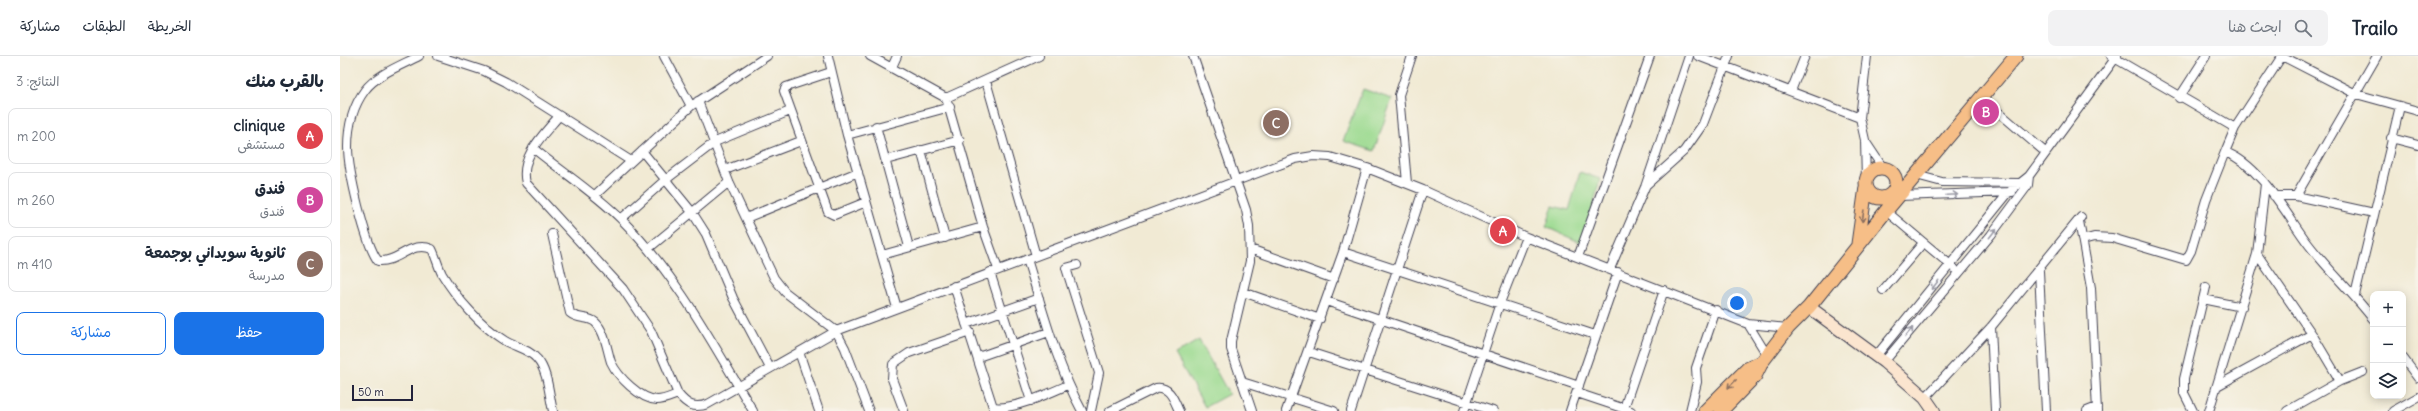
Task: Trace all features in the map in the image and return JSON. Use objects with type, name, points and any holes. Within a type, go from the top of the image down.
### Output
[{"type":"main road","points":[[1866,184],[1872,195],[1882,198],[1894,192],[1916,175],[2016,56]]},
{"type":"main road","points":[[1858,245],[1866,184],[1874,170],[1886,169],[1916,175]]},
{"type":"main road","points":[[1721,411],[1755,376],[1764,359],[1788,328],[1809,307],[1886,211],[1894,192],[1893,174],[1886,169]]},
{"type":"main road","points":[[1809,307],[1880,359],[1925,398],[1934,411]]},
{"type":"main road","points":[[1705,411],[1747,369],[1764,359]]},
{"type":"street","points":[[419,56],[391,70],[366,88],[356,104],[349,129],[348,149],[352,176],[371,247],[378,261],[385,262],[414,248],[432,249],[443,275],[464,303],[487,328],[506,342],[526,351],[537,359],[544,371],[553,411]]},
{"type":"street","points":[[438,56],[484,71],[506,82],[631,162]]},
{"type":"street","points":[[664,56],[691,106]]},
{"type":"street","points":[[595,195],[691,106],[767,56]]},
{"type":"street","points":[[828,56],[847,135],[896,308]]},
{"type":"street","points":[[870,56],[946,98],[960,140],[983,227],[998,269]]},
{"type":"street","points":[[892,67],[897,56]]},
{"type":"street","points":[[946,98],[1039,56]]},
{"type":"street","points":[[1193,56],[1246,210],[1250,249],[1243,292],[1231,341],[1234,363],[1252,411]]},
{"type":"street","points":[[1407,184],[1399,95],[1412,56]]},
{"type":"street","points":[[1578,257],[1650,56]]},
{"type":"street","points":[[1610,269],[1645,187],[1690,56]]},
{"type":"street","points":[[1698,56],[1860,118]]},
{"type":"street","points":[[1645,187],[1684,151],[1700,128],[1729,56]]},
{"type":"street","points":[[1791,91],[1805,56]]},
{"type":"street","points":[[1866,184],[1865,140],[1860,118],[1867,56]]},
{"type":"street","points":[[2180,98],[2206,56]]},
{"type":"street","points":[[2083,240],[2094,237],[2112,238],[2186,260],[2191,251],[2206,200],[2235,128],[2282,56],[2356,94],[2418,111]]},
{"type":"street","points":[[2296,196],[2377,56]]},
{"type":"street","points":[[1880,359],[2009,192],[2018,183],[2029,176],[2114,57],[2180,98],[2235,128]]},
{"type":"street","points":[[832,72],[785,87],[784,91],[828,212],[831,214],[866,202]]},
{"type":"street","points":[[986,81],[1036,256]]},
{"type":"street","points":[[1982,98],[2045,152]]},
{"type":"street","points":[[698,101],[715,142],[729,182],[763,259],[774,278],[785,292],[836,331],[846,348],[869,411]]},
{"type":"street","points":[[2355,295],[2391,138],[2400,106]]},
{"type":"street","points":[[847,135],[950,107]]},
{"type":"street","points":[[621,219],[664,181],[715,142],[790,111]]},
{"type":"street","points":[[559,116],[533,148],[525,164],[524,174],[526,183],[623,289],[651,332],[678,394],[685,403],[700,407],[836,331],[998,269],[1295,159],[1313,156],[1344,160],[1367,168],[1423,190],[1526,237],[1716,310],[1748,324],[1788,328]]},
{"type":"street","points":[[876,126],[909,247]]},
{"type":"street","points":[[2391,138],[2418,145]]},
{"type":"street","points":[[886,160],[960,140]]},
{"type":"street","points":[[1865,140],[1886,169]]},
{"type":"street","points":[[725,170],[801,141]]},
{"type":"street","points":[[533,148],[595,195],[621,219],[648,249],[696,316],[753,411]]},
{"type":"street","points":[[921,150],[945,238]]},
{"type":"street","points":[[642,151],[664,181],[692,212],[706,234],[733,298],[770,368]]},
{"type":"street","points":[[2225,152],[2234,155],[2256,173],[2310,246],[2355,295],[2370,315]]},
{"type":"street","points":[[1286,411],[1309,352],[1343,252],[1367,168]]},
{"type":"street","points":[[746,218],[858,172]]},
{"type":"street","points":[[1916,175],[1942,182],[2018,183],[2028,185]]},
{"type":"street","points":[[1880,359],[1992,234],[2028,185],[2029,176]]},
{"type":"street","points":[[648,249],[729,182]]},
{"type":"street","points":[[1936,196],[1942,182]]},
{"type":"street","points":[[2209,411],[2218,386],[2257,254],[2265,184]]},
{"type":"street","points":[[1351,411],[1380,318],[1423,190]]},
{"type":"street","points":[[1894,192],[1936,196],[2009,192],[2021,194]]},
{"type":"street","points":[[2274,196],[2296,196],[2374,213]]},
{"type":"street","points":[[1886,211],[1922,243],[1959,272]]},
{"type":"street","points":[[1925,398],[1991,327],[2039,271],[2080,219],[2091,288],[2097,409],[2087,411]]},
{"type":"street","points":[[882,255],[983,227]]},
{"type":"street","points":[[552,234],[570,313],[579,318],[595,322],[600,328],[612,363],[630,386],[650,398],[658,400],[678,394]]},
{"type":"street","points":[[1464,411],[1500,303],[1526,237]]},
{"type":"street","points":[[1883,290],[1922,243]]},
{"type":"street","points":[[1250,249],[1334,279]]},
{"type":"street","points":[[1343,252],[1595,335]]},
{"type":"street","points":[[2257,254],[2312,334],[2340,381]]},
{"type":"street","points":[[1027,259],[1049,332],[1068,385],[1082,411]]},
{"type":"street","points":[[1077,265],[1066,268],[1099,373],[1091,411]]},
{"type":"street","points":[[2039,271],[2046,411]]},
{"type":"street","points":[[990,272],[1031,401]]},
{"type":"street","points":[[1570,411],[1618,272]]},
{"type":"street","points":[[954,286],[993,407],[1004,410],[1031,401],[1068,385]]},
{"type":"street","points":[[2193,411],[2184,393],[2184,379],[2206,287]]},
{"type":"street","points":[[1326,301],[1484,352],[1628,410],[1664,290]]},
{"type":"street","points":[[1243,292],[1320,319]]},
{"type":"street","points":[[966,324],[1039,298]]},
{"type":"street","points":[[2203,299],[2242,307]]},
{"type":"street","points":[[1690,411],[1697,382],[1696,368],[1716,310]]},
{"type":"street","points":[[1748,324],[1764,359]]},
{"type":"street","points":[[1991,327],[1995,411]]},
{"type":"street","points":[[904,411],[892,379],[893,364],[909,353],[970,332]]},
{"type":"street","points":[[978,357],[1049,332]]},
{"type":"street","points":[[2218,386],[2312,334]]},
{"type":"street","points":[[799,352],[819,411]]},
{"type":"street","points":[[1309,352],[1493,411]]},
{"type":"street","points":[[2406,362],[2418,378]]},
{"type":"street","points":[[2287,411],[2340,381],[2363,372]]},
{"type":"street","points":[[1242,382],[1334,411]]},
{"type":"street","points":[[1110,411],[1156,388],[1163,387],[1168,390],[1179,411]]},
{"type":"street","points":[[2393,411],[2418,397]]},
{"type":"green space","points":[[1363,89],[1392,99],[1374,151],[1343,141]]},
{"type":"green space","points":[[1580,172],[1600,179],[1584,244],[1546,227],[1553,206],[1569,210]]},
{"type":"green space","points":[[1199,340],[1229,394],[1205,407],[1175,354]]},
{"type":"place","name":"فندق","points":[[1986,112]]},
{"type":"place","name":"ثانوية سويداني بوجمعة","points":[[1276,123]]},
{"type":"place","name":"clinique","points":[[1503,231]]}]
